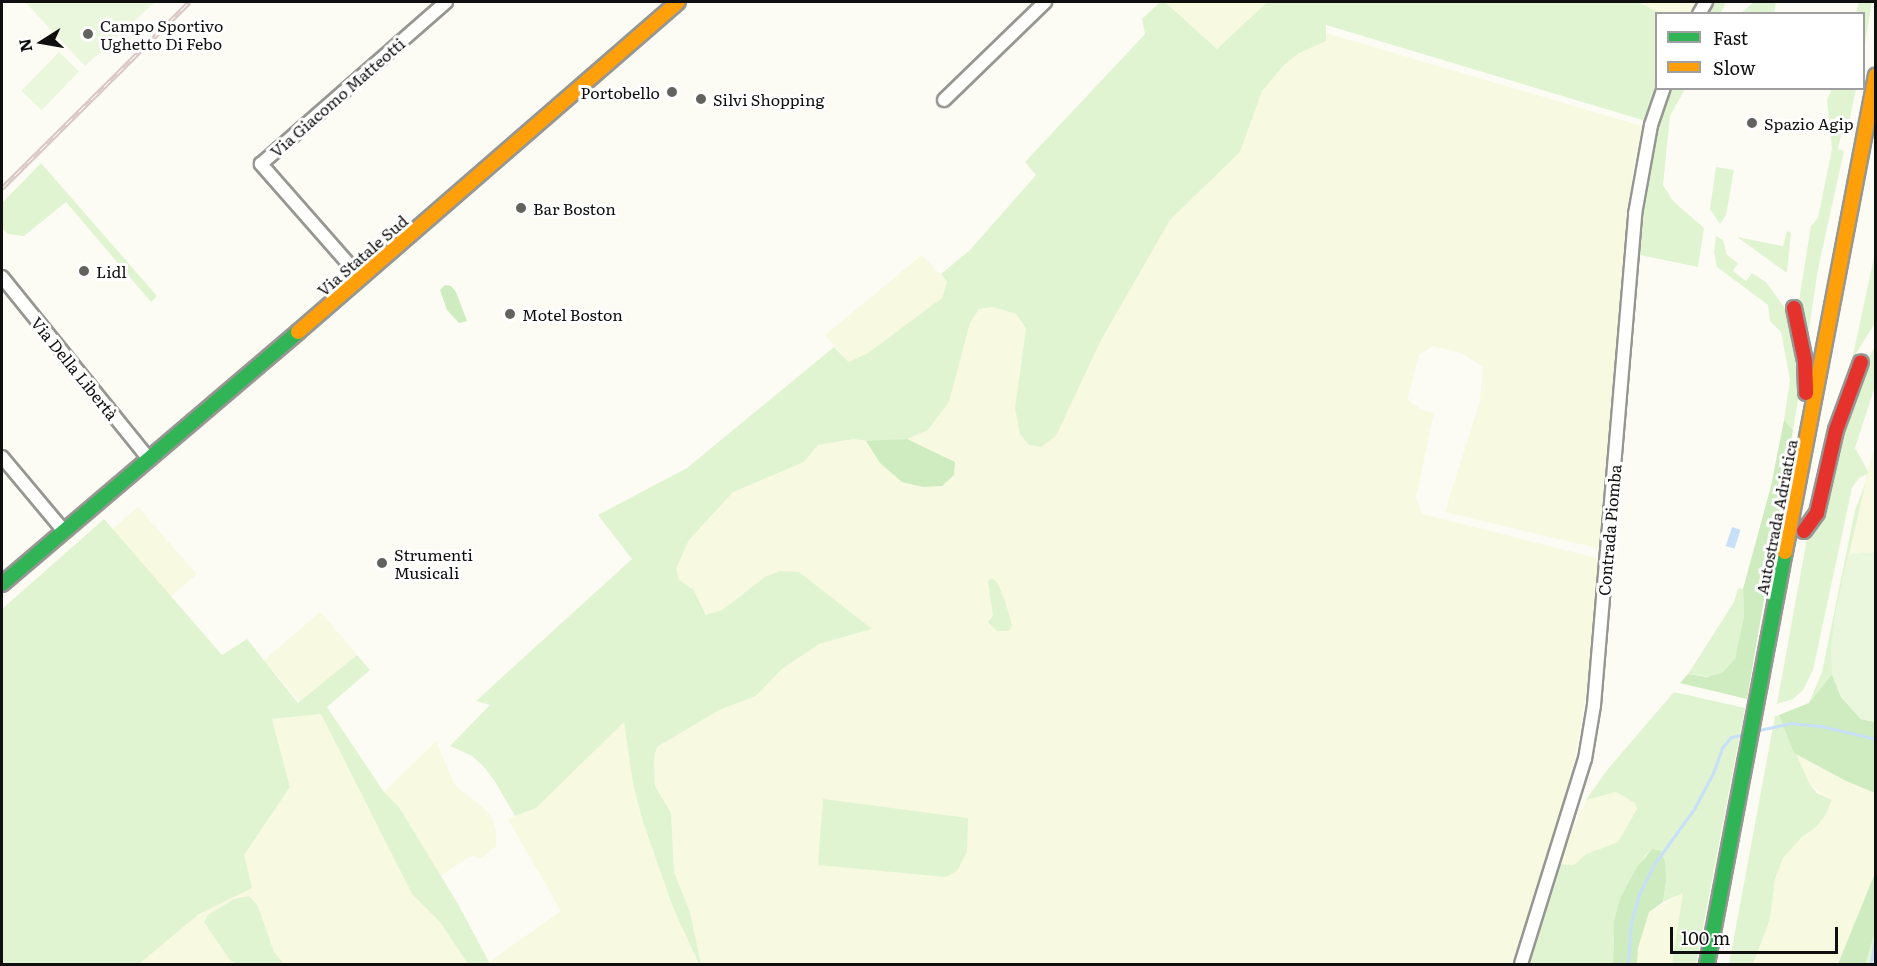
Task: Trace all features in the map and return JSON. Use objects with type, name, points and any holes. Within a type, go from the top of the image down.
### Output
[{"type":"main road","name":"Via Statale Sud","points":[[3,584],[63,530],[361,278],[678,2]]},
{"type":"main road","name":"Autostrada Adriatica","points":[[1707,964],[1875,76]]},
{"type":"main road","points":[[1794,308],[1806,375],[1804,406],[1793,471],[1799,484]]},
{"type":"main road","name":"Autostrada Adriatica","points":[[1827,414],[1803,537],[1817,513],[1836,430],[1861,362]]},
{"type":"main road","points":[[1720,964],[1784,633]]},
{"type":"street","name":"Via Giacomo Matteotti","points":[[361,278],[261,164],[446,2]]},
{"type":"street","points":[[944,100],[1045,2]]},
{"type":"street","name":"Contrada Piomba","points":[[1521,964],[1584,759],[1594,705],[1635,214],[1651,125],[1663,90]]},
{"type":"street","name":"Via Della Libertà","points":[[2,277],[148,458]]},
{"type":"street","points":[[2,457],[63,530]]},
{"type":"green space","name":"Campo Sportivo Ughetto Di Febo","points":[[25,2],[155,2],[85,66]]},
{"type":"green space","points":[[1160,2],[1165,2],[1217,49],[1267,2],[1638,2],[1658,12],[1655,12],[1657,90],[1646,121],[1326,25],[1326,41],[1299,53],[1284,65],[1262,91],[1240,152],[1170,220],[1100,342],[1056,436],[1041,447],[1029,445],[1020,434],[1015,408],[1026,328],[1016,314],[993,307],[979,309],[970,323],[949,402],[928,430],[907,439],[876,442],[853,439],[818,445],[804,462],[733,492],[689,540],[676,569],[679,580],[694,590],[706,615],[722,610],[765,577],[780,571],[799,572],[872,629],[819,644],[782,669],[756,696],[719,710],[657,747],[654,759],[655,786],[671,813],[674,872],[690,912],[701,964],[699,964],[674,910],[643,822],[633,784],[624,722],[536,808],[515,816],[484,767],[472,756],[450,746],[490,705],[476,701],[632,559],[598,515],[687,468],[834,347],[849,362],[868,353],[942,298],[947,282],[941,274],[970,250],[1036,175],[1025,162],[1145,34],[1142,19]]},
{"type":"green space","points":[[1165,2],[1267,2],[1217,49]]},
{"type":"green space","points":[[1638,2],[1698,2],[1693,12],[1658,12]]},
{"type":"green space","points":[[1713,2],[1726,2],[1721,12],[1708,12]]},
{"type":"green space","points":[[1754,2],[1776,2],[1774,12],[1742,12]]},
{"type":"green space","points":[[1859,2],[1872,2],[1865,43],[1865,12],[1856,12]]},
{"type":"green space","points":[[1326,33],[1645,127],[1634,163],[1625,234],[1601,549],[1445,512],[1480,401],[1483,367],[1462,353],[1432,346],[1419,355],[1407,400],[1422,410],[1434,413],[1416,497],[1422,514],[1600,559],[1593,651],[1575,758],[1557,829],[1514,964],[701,964],[690,912],[674,872],[671,813],[655,786],[654,759],[657,747],[719,710],[756,696],[782,669],[819,644],[872,629],[798,572],[742,594],[722,610],[707,615],[694,590],[679,580],[676,569],[689,540],[733,492],[804,462],[818,445],[853,439],[866,441],[880,463],[955,462],[907,439],[928,430],[949,402],[970,323],[979,309],[993,307],[1016,314],[1026,328],[1019,375],[1040,447],[1055,436],[1100,342],[1170,220],[1240,152],[1262,91],[1284,65],[1299,53],[1325,41]],"holes":[[[823,800],[968,818],[967,852],[819,865]]]},
{"type":"green space","points":[[59,52],[79,71],[42,110],[21,91]]},
{"type":"green space","points":[[1672,90],[1684,90],[1670,116],[1663,185],[1673,201],[1704,228],[1698,267],[1640,255],[1645,197],[1655,129]]},
{"type":"green space","points":[[1832,90],[1856,90],[1848,127],[1843,126],[1838,149],[1844,151],[1818,269],[1806,349],[1797,313],[1811,226],[1818,218],[1832,149],[1827,100]]},
{"type":"green space","points":[[41,163],[157,296],[151,302],[66,202],[24,236],[8,234],[2,228],[2,203]]},
{"type":"green space","points":[[1716,167],[1734,170],[1726,215],[1720,224],[1710,209]]},
{"type":"green space","points":[[1787,231],[1791,233],[1787,273],[1737,237],[1783,246]]},
{"type":"green space","points":[[1716,236],[1723,240],[1727,255],[1738,263],[1733,271],[1746,281],[1752,273],[1766,282],[1787,311],[1801,382],[1793,430],[1784,420],[1790,380],[1781,332],[1770,321],[1768,305],[1717,267],[1714,252]]},
{"type":"green space","points":[[1875,253],[1875,323],[1852,360]]},
{"type":"green space","points":[[922,255],[947,282],[942,298],[869,353],[849,362],[825,335]]},
{"type":"green space","points":[[445,285],[451,286],[456,292],[467,321],[459,323],[447,310],[440,290]]},
{"type":"green space","points":[[1875,346],[1875,386],[1855,448],[1869,473],[1859,478],[1852,488],[1813,670],[1803,690],[1793,699],[1777,704],[1809,527],[1866,363]]},
{"type":"green space","points":[[1784,420],[1793,430],[1747,699],[1680,683],[1688,674],[1707,677],[1722,673],[1735,659],[1744,616],[1743,589],[1771,486]]},
{"type":"green space","points":[[907,439],[955,462],[954,475],[942,486],[923,487],[902,482],[880,463],[866,441]]},
{"type":"green space","points":[[1875,445],[1875,552],[1848,554],[1859,502]]},
{"type":"green space","points":[[1865,485],[1835,616],[1832,674],[1809,703],[1822,672],[1855,510]]},
{"type":"green space","points":[[138,507],[196,574],[171,596],[112,529]]},
{"type":"green space","points":[[104,519],[222,655],[247,639],[298,703],[357,655],[370,670],[327,707],[384,792],[399,807],[458,904],[490,964],[468,964],[440,922],[412,894],[321,714],[272,719],[290,787],[244,855],[252,888],[199,914],[139,964],[2,964],[2,609]]},
{"type":"green space","points":[[1876,552],[1875,722],[1861,719],[1841,696],[1832,674],[1831,648],[1848,554]]},
{"type":"green space","points":[[992,578],[997,582],[1006,604],[1012,625],[1009,631],[997,631],[988,622],[993,616],[988,581]]},
{"type":"green space","points":[[1738,588],[1743,589],[1744,616],[1735,660],[1722,673],[1714,677],[1688,674],[1734,602]]},
{"type":"green space","points":[[320,612],[357,655],[302,704],[264,661]]},
{"type":"green space","points":[[1832,674],[1841,697],[1861,719],[1875,722],[1875,793],[1846,781],[1794,753],[1779,715],[1809,703]]},
{"type":"green space","points":[[1674,692],[1745,708],[1696,964],[1672,964],[1683,893],[1663,902],[1666,881],[1652,849],[1645,856],[1620,898],[1613,941],[1613,964],[1527,964],[1558,864],[1574,865],[1586,854],[1618,842],[1637,809],[1635,803],[1616,792],[1586,800],[1607,770]]},
{"type":"green space","points":[[321,714],[412,894],[440,922],[468,964],[284,964],[274,952],[258,906],[229,960],[236,964],[139,964],[199,914],[251,888],[244,855],[290,787],[272,719]]},
{"type":"green space","points":[[1779,715],[1810,785],[1817,793],[1832,800],[1825,816],[1815,828],[1802,837],[1783,858],[1775,879],[1770,919],[1753,964],[1729,964],[1775,716]]},
{"type":"green space","points":[[624,722],[633,784],[643,822],[674,910],[699,964],[490,964],[489,962],[561,911],[508,819],[536,808]]},
{"type":"green space","points":[[436,741],[454,784],[487,811],[494,822],[496,832],[496,846],[487,854],[481,858],[474,856],[467,858],[441,876],[399,807],[384,792]]},
{"type":"green space","points":[[1794,753],[1846,781],[1875,793],[1875,873],[1838,964],[1753,964],[1770,918],[1775,879],[1783,858],[1802,837],[1815,828],[1825,816],[1832,801],[1810,785]]},
{"type":"green space","points":[[1616,792],[1635,803],[1637,809],[1618,842],[1586,854],[1574,865],[1558,864],[1586,800]]},
{"type":"green space","points":[[823,799],[968,818],[967,852],[957,871],[946,877],[818,865]]},
{"type":"green space","points":[[1652,849],[1661,851],[1665,862],[1666,881],[1663,902],[1649,912],[1638,948],[1637,964],[1613,964],[1614,922],[1620,898],[1637,867]]},
{"type":"green space","points":[[1875,873],[1875,932],[1865,964],[1838,964]]},
{"type":"green space","points":[[1684,892],[1672,964],[1637,964],[1638,948],[1649,912]]},
{"type":"green space","points":[[249,896],[258,906],[274,952],[284,964],[236,964],[230,960],[204,922],[208,915],[234,899]]},
{"type":"green space","points":[[1875,932],[1875,964],[1865,964],[1865,959]]},
{"type":"water","points":[[1732,527],[1741,530],[1734,549],[1726,546]]},
{"type":"waterway","points":[[1759,730],[1791,723],[1821,726],[1876,739]]},
{"type":"waterway","points":[[1628,964],[1631,922],[1639,894],[1655,863],[1694,809],[1713,773],[1722,748],[1731,737],[1741,735]]},
{"type":"waterway","points":[[1871,964],[1876,934]]},
{"type":"railway","points":[[2,188],[189,2]]},
{"type":"traffic: fast","points":[[2,584],[298,332]]},
{"type":"traffic: fast","points":[[1707,964],[1785,552]]},
{"type":"traffic: slow","points":[[298,332],[678,2]]},
{"type":"traffic: slow","points":[[1785,552],[1876,76]]},
{"type":"traffic: jam","points":[[1794,308],[1805,361],[1806,393]]},
{"type":"traffic: jam","points":[[1804,531],[1817,513],[1836,430],[1861,362]]},
{"type":"place","name":"Campo Sportivo Ughetto Di Febo","points":[[88,34]]},
{"type":"place","name":"Portobello","points":[[672,92]]},
{"type":"place","name":"Silvi Shopping","points":[[701,99]]},
{"type":"place","name":"Spazio Agip","points":[[1752,123]]},
{"type":"place","name":"Bar Boston","points":[[521,208]]},
{"type":"place","name":"Lidl","points":[[84,271]]},
{"type":"place","name":"Motel Boston","points":[[510,314]]},
{"type":"place","name":"Strumenti Musicali","points":[[382,563]]}]
